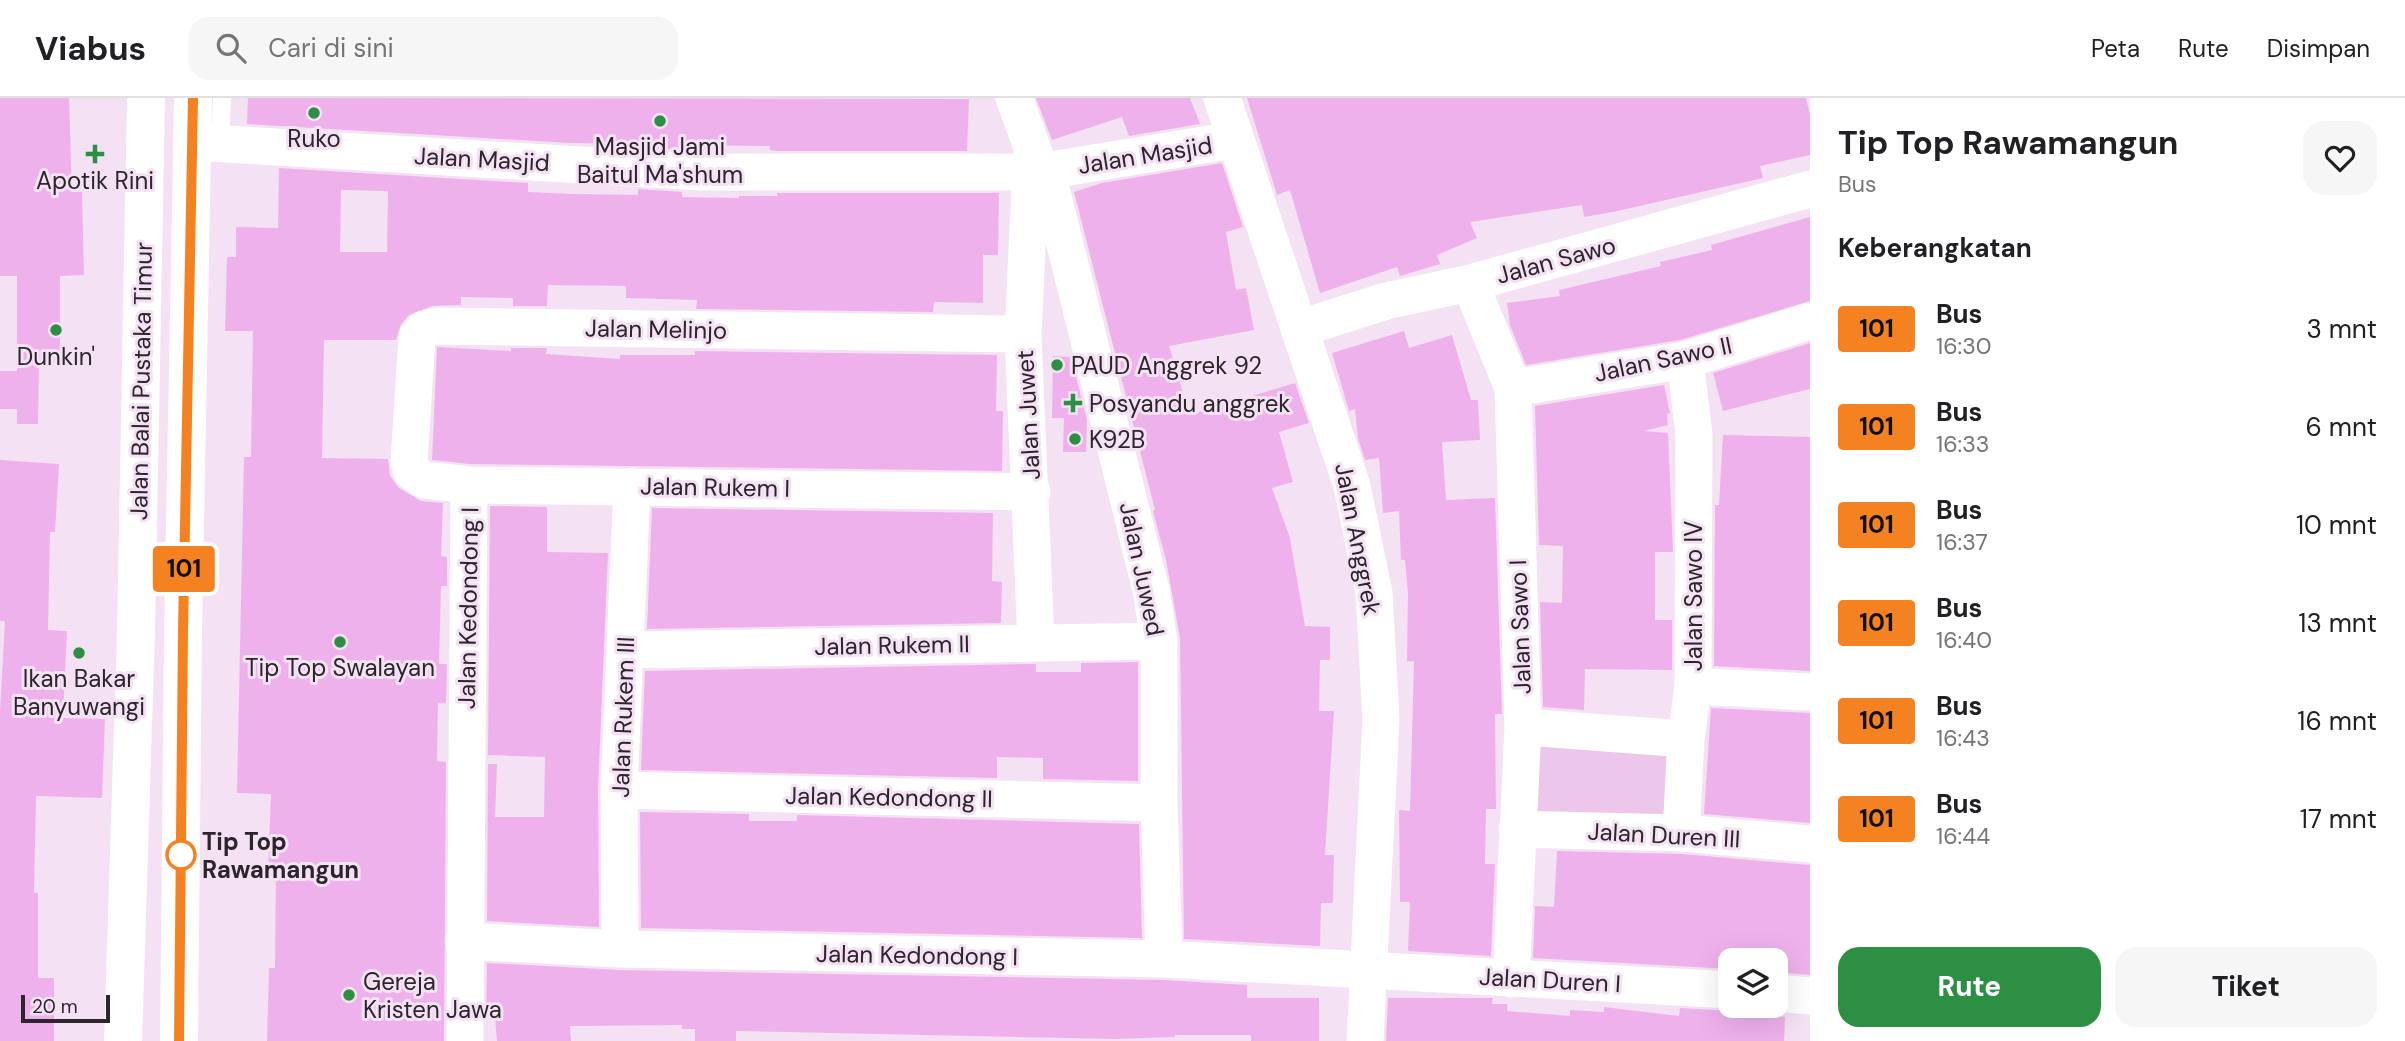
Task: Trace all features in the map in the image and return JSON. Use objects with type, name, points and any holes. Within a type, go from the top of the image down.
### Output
[{"type":"street","name":"Jalan Balai Pustaka Timur","points":[[123,1041],[136,632],[146,98]]},
{"type":"street","name":"Jalan Balai Pustaka Timur","points":[[179,1041],[206,143],[193,98]]},
{"type":"street","name":"Jalan Juwed","points":[[1014,98],[1039,175],[1151,590],[1159,641],[1159,803],[1164,959]]},
{"type":"street","name":"Jalan Anggrek","points":[[1222,98],[1352,486],[1374,593],[1381,720],[1366,1041]]},
{"type":"street","name":"Jalan Masjid","points":[[206,143],[699,172],[1039,175],[1234,140]]},
{"type":"street","name":"Jalan Juwet","points":[[1036,643],[1032,492],[1023,334],[1039,175]]},
{"type":"street","name":"Jalan Sawo","points":[[1301,328],[1386,301],[1470,283],[1810,189]]},
{"type":"street","name":"Jalan Sawo I","points":[[1470,283],[1513,388],[1523,727],[1511,979]]},
{"type":"street","name":"Jalan Sawo II","points":[[1513,388],[1685,360],[1810,321]]},
{"type":"street","name":"Jalan Melinjo","points":[[409,462],[417,337],[424,329],[437,326],[1023,334]]},
{"type":"street","name":"Jalan Sawo IV","points":[[1681,833],[1686,739],[1693,686],[1694,435],[1685,360]]},
{"type":"street","name":"Jalan Rukem I","points":[[409,462],[411,471],[424,480],[469,485],[1032,492]]},
{"type":"street","name":"Jalan Kedondong I","points":[[465,1041],[469,485]]},
{"type":"street","name":"Jalan Rukem III","points":[[620,949],[619,790],[632,486]]},
{"type":"street","name":"Jalan Rukem II","points":[[626,650],[1159,641]]},
{"type":"street","points":[[1693,686],[1810,692]]},
{"type":"street","points":[[1523,727],[1686,739]]},
{"type":"street","name":"Jalan Kedondong II","points":[[619,790],[1159,803]]},
{"type":"street","name":"Jalan Duren III","points":[[1517,829],[1681,833],[1810,844]]},
{"type":"street","name":"Jalan Kedondong I","points":[[464,941],[620,949],[1164,959],[1370,968]]},
{"type":"street","name":"Jalan Duren I","points":[[1370,968],[1511,979],[1718,989]]},
{"type":"street","points":[[1788,994],[1810,996]]},
{"type":"lane","points":[[206,143],[222,98]]},
{"type":"shaded area","points":[[1533,739],[1667,746],[1665,828],[1533,824]]},
{"type":"building","points":[[0,98],[69,98],[72,192],[82,192],[84,275],[60,276],[60,361],[39,361],[38,424],[17,424],[17,409],[0,409],[0,371],[17,371],[17,276],[0,276]]},
{"type":"building","points":[[248,98],[969,99],[967,151],[778,151],[770,150],[770,146],[683,145],[683,150],[639,147],[639,144],[570,143],[247,124]]},
{"type":"building","points":[[1036,98],[1190,98],[1200,124],[1129,136],[1122,117],[1052,140]]},
{"type":"building","points":[[1247,98],[1806,98],[1810,115],[1810,155],[1760,166],[1763,178],[1613,212],[1584,217],[1582,205],[1470,222],[1477,238],[1437,255],[1440,264],[1400,276],[1397,267],[1320,293],[1290,190],[1277,195]]},
{"type":"building","points":[[1222,163],[1243,227],[1226,232],[1236,290],[1246,288],[1254,330],[1169,346],[1190,415],[1295,383],[1309,423],[1279,432],[1293,482],[1272,488],[1290,538],[1305,626],[1330,627],[1330,660],[1320,660],[1319,711],[1334,711],[1325,855],[1334,855],[1333,903],[1321,903],[1320,946],[1184,939],[1180,638],[1166,560],[1153,511],[1155,510],[1074,192],[1102,183]]},
{"type":"building","points":[[279,168],[528,183],[528,192],[573,194],[638,195],[638,189],[682,192],[682,197],[739,198],[777,196],[777,193],[999,193],[998,255],[983,255],[983,303],[934,302],[933,312],[696,309],[697,300],[626,298],[626,286],[548,285],[547,306],[513,306],[513,298],[461,297],[461,305],[432,306],[409,315],[401,324],[396,340],[324,340],[322,458],[388,459],[390,476],[399,488],[421,501],[443,503],[441,556],[447,557],[447,586],[441,586],[439,664],[447,664],[446,703],[438,703],[437,761],[446,762],[444,1041],[267,1041],[269,968],[275,968],[276,870],[268,870],[271,794],[237,793],[244,457],[251,457],[253,331],[225,331],[227,257],[236,257],[236,227],[278,228]],"holes":[[[341,190],[388,191],[387,252],[340,252]]]},
{"type":"building","points":[[1810,217],[1810,301],[1680,340],[1526,365],[1510,325],[1507,303],[1560,296],[1559,290],[1661,266],[1660,262],[1712,250],[1711,245]]},
{"type":"building","points":[[1404,331],[1409,348],[1452,335],[1471,400],[1478,400],[1480,440],[1442,442],[1446,500],[1495,498],[1502,714],[1495,714],[1496,809],[1486,809],[1485,864],[1495,864],[1491,956],[1408,951],[1410,902],[1400,902],[1399,810],[1410,811],[1414,661],[1407,661],[1408,592],[1405,560],[1401,560],[1399,511],[1383,513],[1379,458],[1365,460],[1358,438],[1355,409],[1349,411],[1332,353]]},
{"type":"building","points":[[1810,343],[1810,389],[1723,411],[1713,373]]},
{"type":"building","points":[[437,347],[511,351],[511,348],[547,348],[546,354],[620,359],[620,355],[695,355],[695,351],[997,355],[996,411],[1003,411],[1002,471],[470,464],[432,460]]},
{"type":"building","points":[[1053,356],[1071,357],[1087,420],[1086,452],[1063,452],[1064,418],[1052,418]]},
{"type":"building","points":[[1664,385],[1670,413],[1667,414],[1668,425],[1644,431],[1668,433],[1673,552],[1655,552],[1655,620],[1672,620],[1672,670],[1585,669],[1584,710],[1543,707],[1540,602],[1562,603],[1563,546],[1539,545],[1535,406]]},
{"type":"building","points":[[1723,435],[1810,437],[1810,671],[1714,666],[1715,505],[1719,505]]},
{"type":"building","points":[[0,460],[59,464],[55,532],[50,532],[48,630],[67,631],[63,718],[105,719],[102,798],[36,796],[34,893],[38,893],[38,978],[54,978],[54,1041],[0,1041],[0,712],[5,621],[0,621]]},
{"type":"building","points":[[490,506],[547,507],[547,552],[608,553],[598,789],[599,927],[487,921],[488,764],[497,764],[495,817],[544,817],[545,757],[488,755]]},
{"type":"building","points":[[652,508],[993,513],[992,581],[1002,582],[1001,623],[647,629]]},
{"type":"building","points":[[1138,662],[1138,781],[1043,779],[1043,758],[997,757],[997,778],[641,770],[645,671],[1036,664],[1036,672],[1081,672],[1081,663]]},
{"type":"building","points":[[1711,708],[1810,713],[1810,823],[1704,814]]},
{"type":"building","points":[[640,812],[749,814],[749,821],[797,821],[797,815],[1139,824],[1142,938],[641,928]]},
{"type":"building","points":[[1557,851],[1682,854],[1810,865],[1810,975],[1788,973],[1788,948],[1718,948],[1718,968],[1533,958],[1535,906],[1554,907]]},
{"type":"building","points":[[487,963],[619,970],[1163,980],[1247,985],[1247,998],[1319,998],[1319,1041],[1251,1041],[1251,1035],[1175,1035],[1116,1039],[736,1031],[736,1041],[695,1041],[695,1029],[682,1029],[682,1025],[570,1026],[571,1041],[497,1041],[495,1017],[486,1017]]},
{"type":"building","points":[[1388,998],[1493,998],[1492,1004],[1507,1004],[1507,1011],[1570,1016],[1570,1010],[1604,1012],[1604,1007],[1679,1016],[1680,1008],[1718,1010],[1718,1018],[1785,1018],[1784,1041],[1386,1041]]},
{"type":"bus line","name":"101","points":[[179,1041],[193,98]]},
{"type":"place","name":"Ruko","points":[[314,113]]},
{"type":"place","name":"Masjid Jami Baitul Ma'shum","points":[[660,121]]},
{"type":"place","name":"Apotik Rini","points":[[95,154]]},
{"type":"place","name":"Dunkin'","points":[[56,330]]},
{"type":"place","name":"PAUD Anggrek 92","points":[[1057,365]]},
{"type":"place","name":"Posyandu anggrek","points":[[1073,403]]},
{"type":"place","name":"K92B","points":[[1075,439]]},
{"type":"place","name":"Tip Top Swalayan","points":[[340,642]]},
{"type":"place","name":"Ikan Bakar Banyuwangi","points":[[79,653]]},
{"type":"place","name":"Tip Top Rawamangun","points":[[181,855]]},
{"type":"place","name":"Gereja Kristen Jawa","points":[[349,995]]}]
